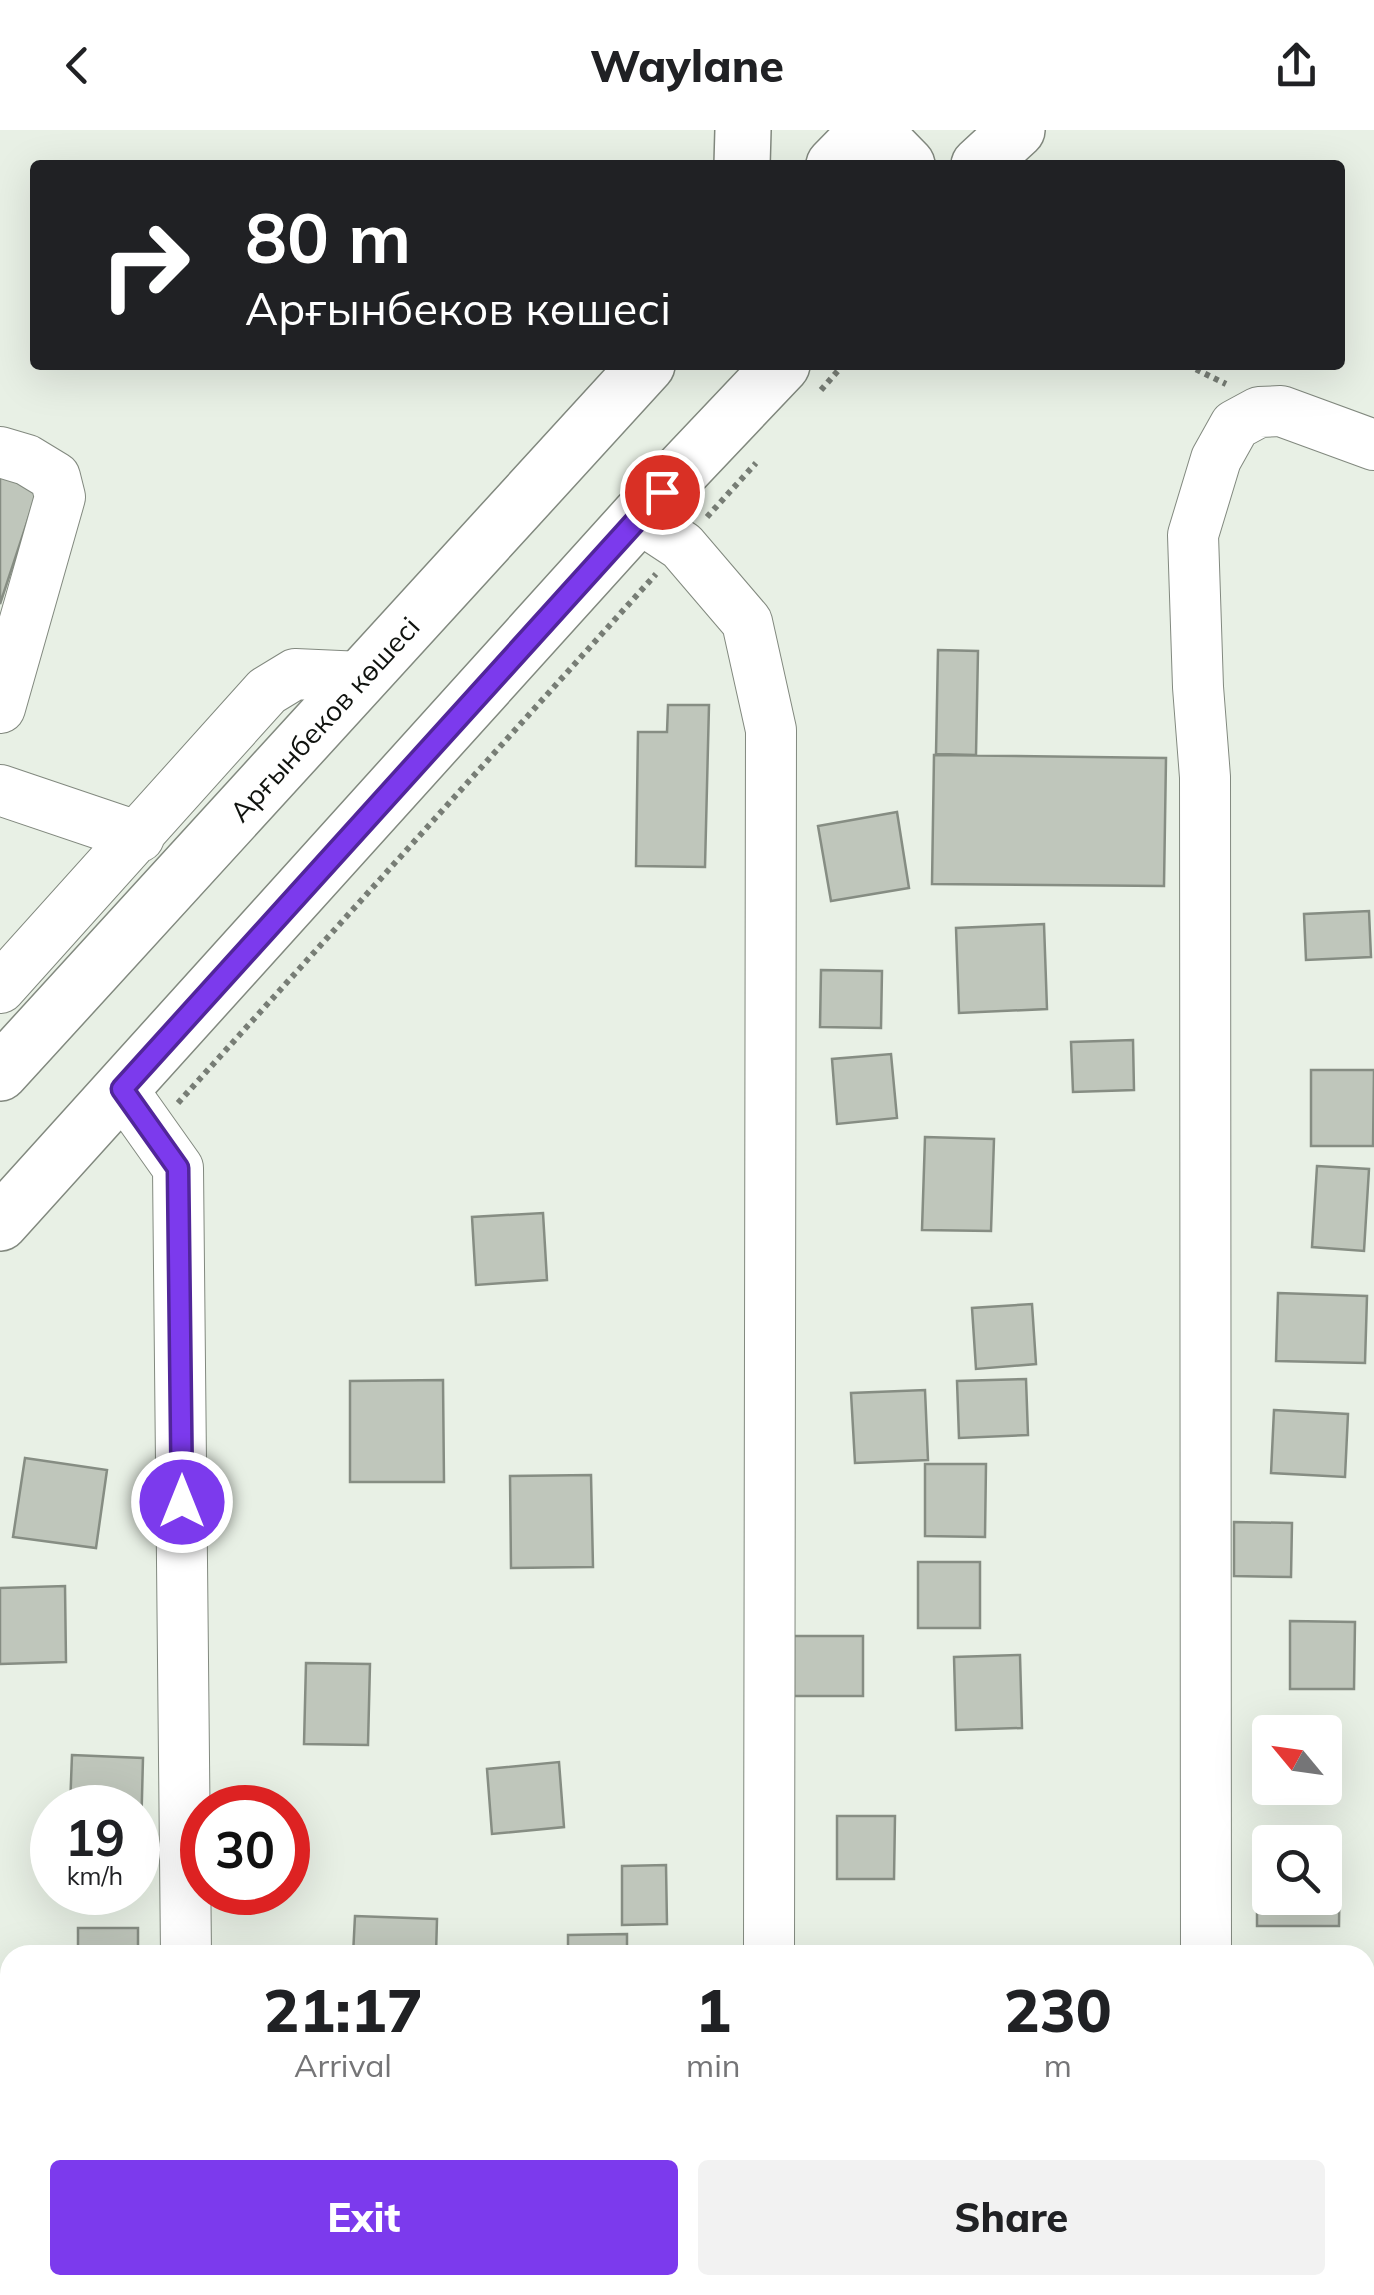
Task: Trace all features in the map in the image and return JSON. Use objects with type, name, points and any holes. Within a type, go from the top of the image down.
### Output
[{"type":"main road","points":[[742,160],[743,130]]},
{"type":"main road","points":[[839,160],[870,130],[902,160]]},
{"type":"main road","points":[[984,160],[1017,130]]},
{"type":"main road","name":"Арғынбеков көшесі","points":[[0,1073],[642,370]]},
{"type":"main road","points":[[0,1223],[137,1110],[660,531],[778,370]]},
{"type":"street","points":[[1206,1945],[1206,777],[1198,686],[1193,535],[1216,460],[1235,426],[1260,412],[1281,411],[1374,446]]},
{"type":"street","points":[[0,452],[27,460],[55,477],[60,498],[0,708]]},
{"type":"street","points":[[660,531],[747,622],[770,730],[769,1945]]},
{"type":"street","points":[[0,988],[267,691],[295,674],[362,677]]},
{"type":"street","points":[[0,790],[139,837]]},
{"type":"street","points":[[137,1110],[178,1168],[186,1945]]},
{"type":"path","points":[[137,1110],[660,531]]},
{"type":"building","points":[[0,473],[39,486],[0,604]]},
{"type":"building","points":[[938,650],[978,651],[976,755],[936,754]]},
{"type":"building","points":[[668,705],[709,705],[705,867],[636,866],[638,732],[667,732]]},
{"type":"building","points":[[934,755],[1166,758],[1164,886],[932,884]]},
{"type":"building","points":[[897,812],[909,888],[831,901],[818,826]]},
{"type":"building","points":[[1369,911],[1371,957],[1306,960],[1304,914]]},
{"type":"building","points":[[1044,924],[1047,1009],[959,1013],[956,928]]},
{"type":"building","points":[[821,970],[882,971],[881,1028],[820,1027]]},
{"type":"building","points":[[1133,1040],[1134,1090],[1073,1092],[1071,1042]]},
{"type":"building","points":[[891,1054],[897,1118],[837,1124],[832,1059]]},
{"type":"building","points":[[1311,1070],[1374,1070],[1373,1146],[1311,1146]]},
{"type":"building","points":[[925,1137],[994,1139],[991,1231],[922,1230]]},
{"type":"building","points":[[1317,1166],[1369,1169],[1364,1251],[1312,1247]]},
{"type":"building","points":[[543,1213],[547,1280],[476,1285],[472,1217]]},
{"type":"building","points":[[1278,1293],[1367,1296],[1365,1363],[1276,1361]]},
{"type":"building","points":[[1032,1304],[1036,1364],[976,1369],[972,1308]]},
{"type":"building","points":[[1026,1379],[1028,1435],[959,1438],[957,1381]]},
{"type":"building","points":[[443,1380],[444,1482],[350,1482],[350,1381]]},
{"type":"building","points":[[925,1390],[928,1460],[855,1463],[851,1393]]},
{"type":"building","points":[[1274,1410],[1348,1414],[1345,1477],[1271,1473]]},
{"type":"building","points":[[25,1458],[107,1470],[96,1548],[13,1537]]},
{"type":"building","points":[[925,1464],[986,1464],[985,1537],[925,1536]]},
{"type":"building","points":[[591,1475],[593,1567],[511,1568],[510,1476]]},
{"type":"building","points":[[1234,1522],[1292,1523],[1291,1577],[1234,1576]]},
{"type":"building","points":[[918,1562],[980,1562],[980,1628],[918,1628]]},
{"type":"building","points":[[65,1586],[66,1662],[0,1664],[0,1588]]},
{"type":"building","points":[[1290,1621],[1355,1622],[1354,1689],[1290,1689]]},
{"type":"building","points":[[794,1636],[863,1636],[863,1696],[794,1696]]},
{"type":"building","points":[[1020,1655],[1022,1728],[956,1730],[954,1657]]},
{"type":"building","points":[[306,1663],[370,1664],[368,1745],[304,1744]]},
{"type":"building","points":[[72,1755],[143,1758],[142,1785],[71,1785]]},
{"type":"building","points":[[559,1762],[564,1827],[492,1834],[487,1769]]},
{"type":"building","points":[[837,1816],[895,1816],[894,1879],[837,1879]]},
{"type":"building","points":[[666,1865],[667,1924],[622,1925],[622,1866]]},
{"type":"building","points":[[1257,1915],[1339,1915],[1339,1926],[1257,1926]]},
{"type":"building","points":[[355,1916],[437,1919],[436,1945],[354,1945]]},
{"type":"building","points":[[78,1928],[138,1928],[138,1945],[78,1945]]},
{"type":"building","points":[[627,1934],[627,1945],[568,1945],[568,1935]]},
{"type":"route","points":[[182,1502],[178,1168],[122,1089],[662,492]]}]
